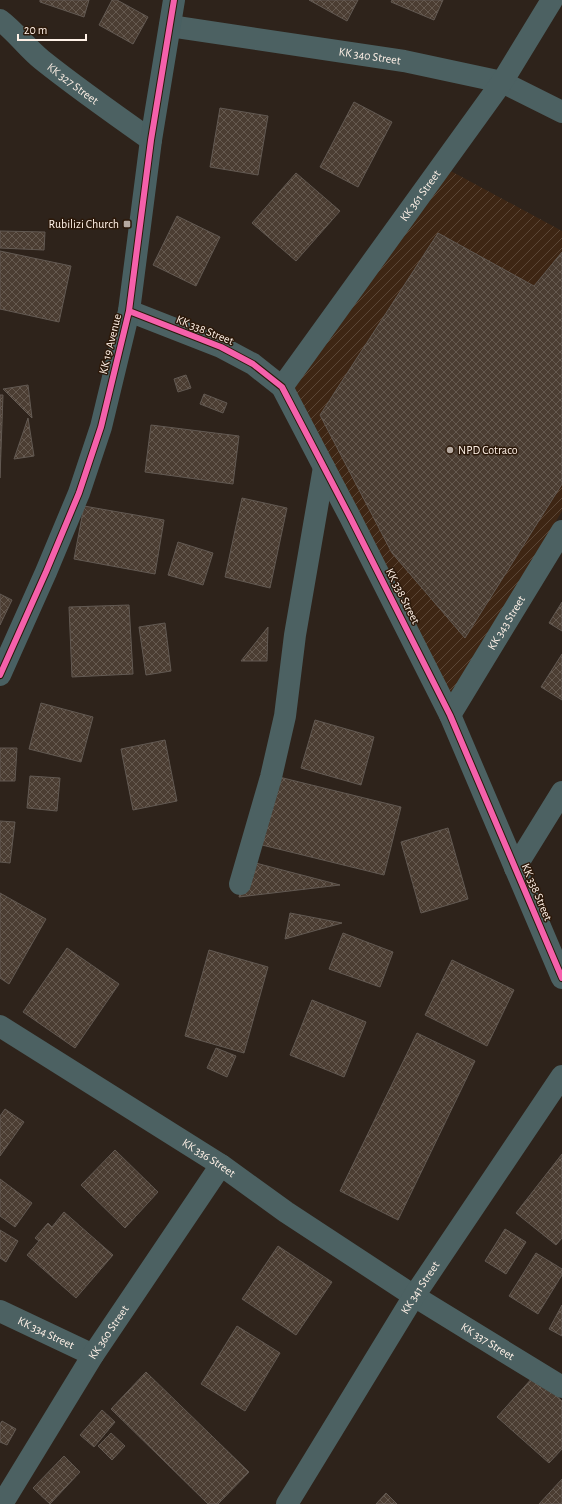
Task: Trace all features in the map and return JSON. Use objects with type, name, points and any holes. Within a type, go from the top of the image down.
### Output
[{"type":"street","name":"KK 19 Avenue","points":[[0,675],[79,493],[101,427],[129,312],[151,140],[174,0]]},
{"type":"street","name":"KK 361 Street","points":[[282,387],[502,82],[552,0]]},
{"type":"street","name":"KK 327 Street","points":[[0,20],[41,59],[151,140]]},
{"type":"street","name":"KK 340 Street","points":[[170,26],[404,61],[502,82],[562,112]]},
{"type":"street","name":"KK 338 Street","points":[[129,312],[221,347],[253,364],[282,387],[450,715],[562,978]]},
{"type":"street","points":[[240,884],[271,777],[285,716],[295,635],[324,467]]},
{"type":"street","name":"KK 343 Street","points":[[450,715],[562,531]]},
{"type":"street","points":[[515,868],[562,792]]},
{"type":"street","name":"KK 336 Street","points":[[0,1026],[221,1165],[286,1212],[414,1296]]},
{"type":"street","name":"KK 341 Street","points":[[287,1504],[414,1296],[562,1076]]},
{"type":"street","name":"KK 360 Street","points":[[2,1504],[93,1355],[221,1165]]},
{"type":"street","name":"KK 337 Street","points":[[414,1296],[562,1387]]},
{"type":"street","name":"KK 334 Street","points":[[0,1311],[93,1355]]},
{"type":"shaded area","name":"NPD Cotraco","points":[[449,170],[562,231],[562,511],[450,699],[282,387]]},
{"type":"building","points":[[40,0],[89,0],[84,17],[40,2]]},
{"type":"building","points":[[112,0],[117,0],[148,17],[133,44],[99,25]]},
{"type":"building","points":[[309,0],[358,0],[347,21]]},
{"type":"building","points":[[392,0],[443,0],[434,20],[391,2]]},
{"type":"building","points":[[354,102],[392,122],[358,187],[320,167]]},
{"type":"building","points":[[220,108],[268,116],[258,175],[210,167]]},
{"type":"building","points":[[296,173],[340,211],[296,261],[252,223]]},
{"type":"building","points":[[177,216],[220,237],[196,286],[153,265]]},
{"type":"building","points":[[0,231],[45,232],[44,250],[0,248]]},
{"type":"building","name":"NPD Cotraco","points":[[438,233],[534,286],[562,252],[562,484],[465,638],[392,553],[320,415]]},
{"type":"building","points":[[0,251],[71,266],[59,322],[0,309]]},
{"type":"building","points":[[186,375],[191,388],[178,392],[174,379]]},
{"type":"building","points":[[28,385],[32,418],[3,389]]},
{"type":"building","points":[[204,394],[227,403],[223,413],[200,404]]},
{"type":"building","points":[[0,395],[3,395],[0,478]]},
{"type":"building","points":[[28,418],[34,456],[14,459]]},
{"type":"building","points":[[151,425],[239,436],[233,484],[145,472]]},
{"type":"building","points":[[242,498],[287,508],[270,588],[225,577]]},
{"type":"building","points":[[84,506],[164,520],[155,574],[74,559]]},
{"type":"building","points":[[178,542],[213,553],[203,585],[168,575]]},
{"type":"building","points":[[0,594],[12,600],[0,625]]},
{"type":"building","points":[[562,602],[562,631],[549,623]]},
{"type":"building","points":[[129,605],[133,674],[72,677],[69,607]]},
{"type":"building","points":[[165,623],[171,671],[146,675],[139,627]]},
{"type":"building","points":[[268,627],[267,661],[241,661]]},
{"type":"building","points":[[562,654],[562,700],[541,687]]},
{"type":"building","points":[[41,703],[93,717],[81,762],[29,749]]},
{"type":"building","points":[[315,720],[374,737],[361,785],[301,768]]},
{"type":"building","points":[[165,740],[177,801],[133,810],[121,749]]},
{"type":"building","points":[[0,748],[17,748],[15,781],[0,781]]},
{"type":"building","points":[[30,776],[60,778],[57,811],[27,808]]},
{"type":"building","points":[[279,777],[401,807],[384,875],[262,845]]},
{"type":"building","points":[[0,821],[15,822],[10,863],[0,862]]},
{"type":"building","points":[[448,828],[468,899],[421,913],[401,842]]},
{"type":"building","points":[[248,861],[340,885],[239,897]]},
{"type":"building","points":[[0,893],[46,919],[9,984],[0,978]]},
{"type":"building","points":[[290,913],[342,923],[285,939]]},
{"type":"building","points":[[343,933],[393,952],[380,987],[329,969]]},
{"type":"building","points":[[67,948],[119,984],[75,1048],[23,1012]]},
{"type":"building","points":[[209,950],[268,967],[244,1053],[185,1036]]},
{"type":"building","points":[[452,960],[514,990],[487,1046],[425,1015]]},
{"type":"building","points":[[312,1000],[366,1022],[344,1077],[290,1055]]},
{"type":"building","points":[[417,1033],[475,1061],[398,1220],[340,1191]]},
{"type":"building","points":[[216,1048],[236,1056],[227,1077],[207,1068]]},
{"type":"building","points":[[5,1109],[24,1122],[0,1156],[0,1116]]},
{"type":"building","points":[[115,1150],[158,1192],[125,1228],[81,1185]]},
{"type":"building","points":[[562,1154],[562,1238],[556,1245],[516,1213]]},
{"type":"building","points":[[0,1179],[32,1203],[15,1227],[0,1216]]},
{"type":"building","points":[[64,1212],[113,1255],[76,1298],[27,1255],[39,1241],[35,1238],[48,1223],[52,1227]]},
{"type":"building","points":[[505,1229],[526,1242],[506,1274],[485,1261]]},
{"type":"building","points":[[0,1230],[18,1241],[6,1262],[0,1258]]},
{"type":"building","points":[[278,1246],[332,1282],[296,1335],[242,1299]]},
{"type":"building","points":[[536,1253],[562,1269],[562,1275],[538,1314],[509,1296]]},
{"type":"building","points":[[562,1305],[562,1336],[549,1329]]},
{"type":"building","points":[[237,1326],[280,1353],[245,1411],[201,1384]]},
{"type":"building","points":[[146,1372],[249,1472],[218,1504],[208,1504],[111,1409]]},
{"type":"building","points":[[534,1376],[562,1401],[562,1449],[549,1463],[497,1417]]},
{"type":"building","points":[[102,1410],[115,1422],[94,1447],[80,1435]]},
{"type":"building","points":[[2,1421],[16,1429],[7,1445],[0,1442],[0,1424]]},
{"type":"building","points":[[111,1433],[125,1446],[112,1460],[98,1446]]},
{"type":"building","points":[[64,1456],[80,1472],[50,1504],[33,1488]]},
{"type":"building","points":[[562,1479],[562,1504],[539,1504]]},
{"type":"building","points":[[386,1493],[397,1504],[376,1504]]},
{"type":"cycle path","points":[[0,675],[79,493],[101,427],[129,311],[151,140],[174,0]]},
{"type":"cycle path","points":[[129,311],[221,347],[253,364],[282,387],[350,517],[450,715],[562,978]]},
{"type":"place","name":"Rubilizi Church","points":[[127,224]]},
{"type":"place","name":"NPD Cotraco","points":[[450,450]]}]
